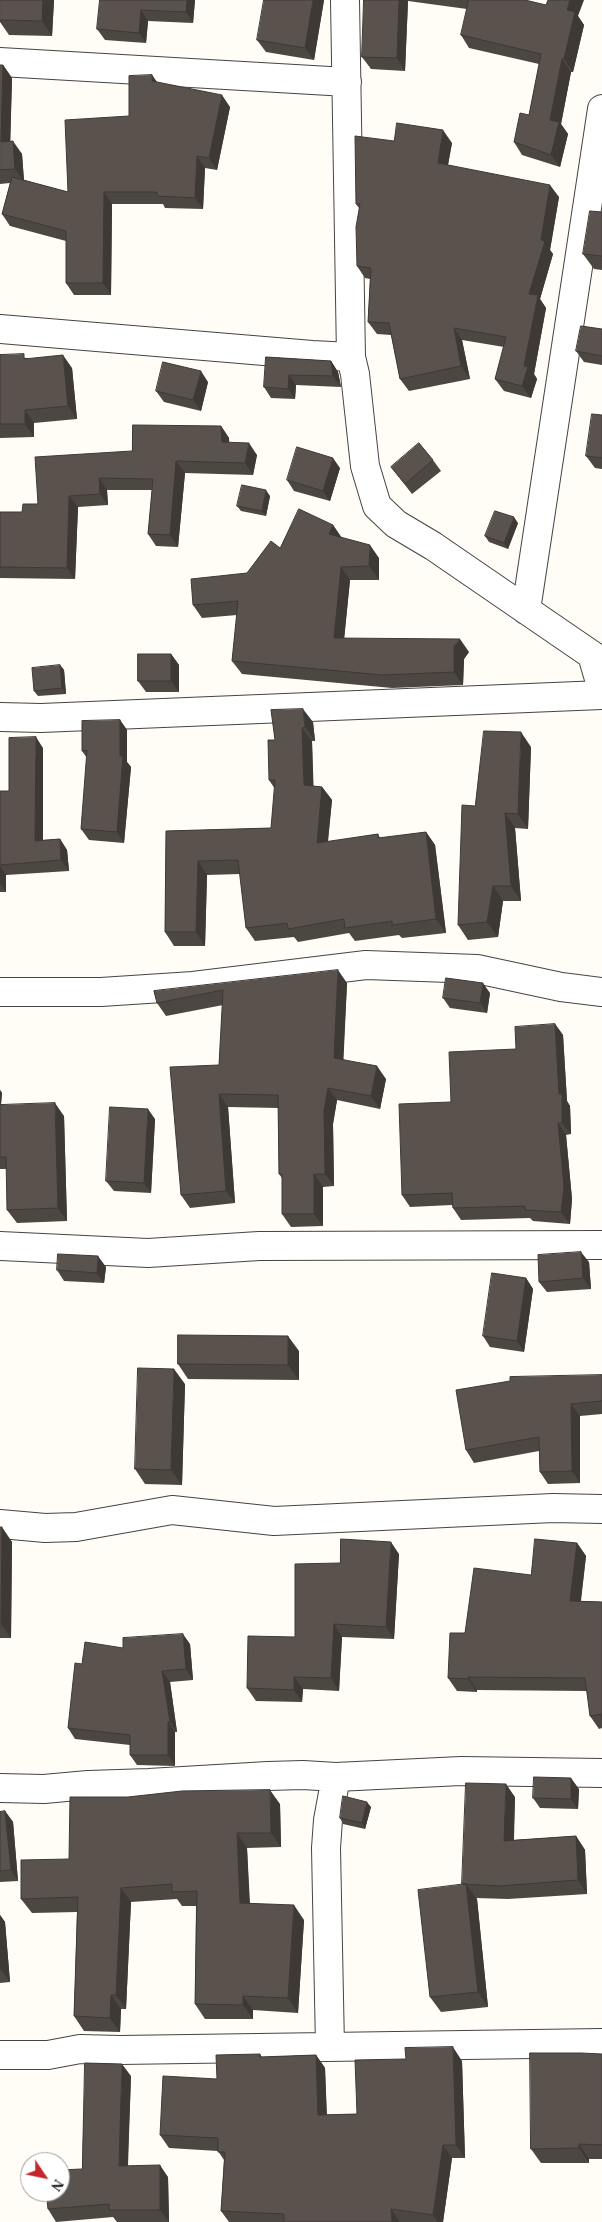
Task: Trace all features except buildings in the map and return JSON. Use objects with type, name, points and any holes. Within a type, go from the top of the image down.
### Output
[{"type":"street","points":[[346,0],[351,357],[355,374],[365,466],[377,506],[396,524],[434,546],[592,655],[602,689]]},
{"type":"street","points":[[0,62],[347,82]]},
{"type":"street","points":[[526,610],[602,109]]},
{"type":"street","points":[[0,329],[351,357]]},
{"type":"street","points":[[0,718],[602,695]]},
{"type":"street","points":[[0,992],[101,992],[193,986],[366,965],[477,969],[561,987],[602,992]]},
{"type":"street","points":[[0,1246],[148,1252],[259,1246],[602,1245]]},
{"type":"street","points":[[0,1524],[45,1528],[76,1527],[172,1510],[274,1521],[553,1508],[602,1509]]},
{"type":"street","points":[[0,1788],[44,1789],[268,1776],[303,1775],[336,1777],[461,1771],[602,1773]]},
{"type":"street","points":[[330,2047],[326,1848],[328,1820],[336,1777]]},
{"type":"street","points":[[0,2055],[48,2055],[80,2049],[602,2043]]}]
